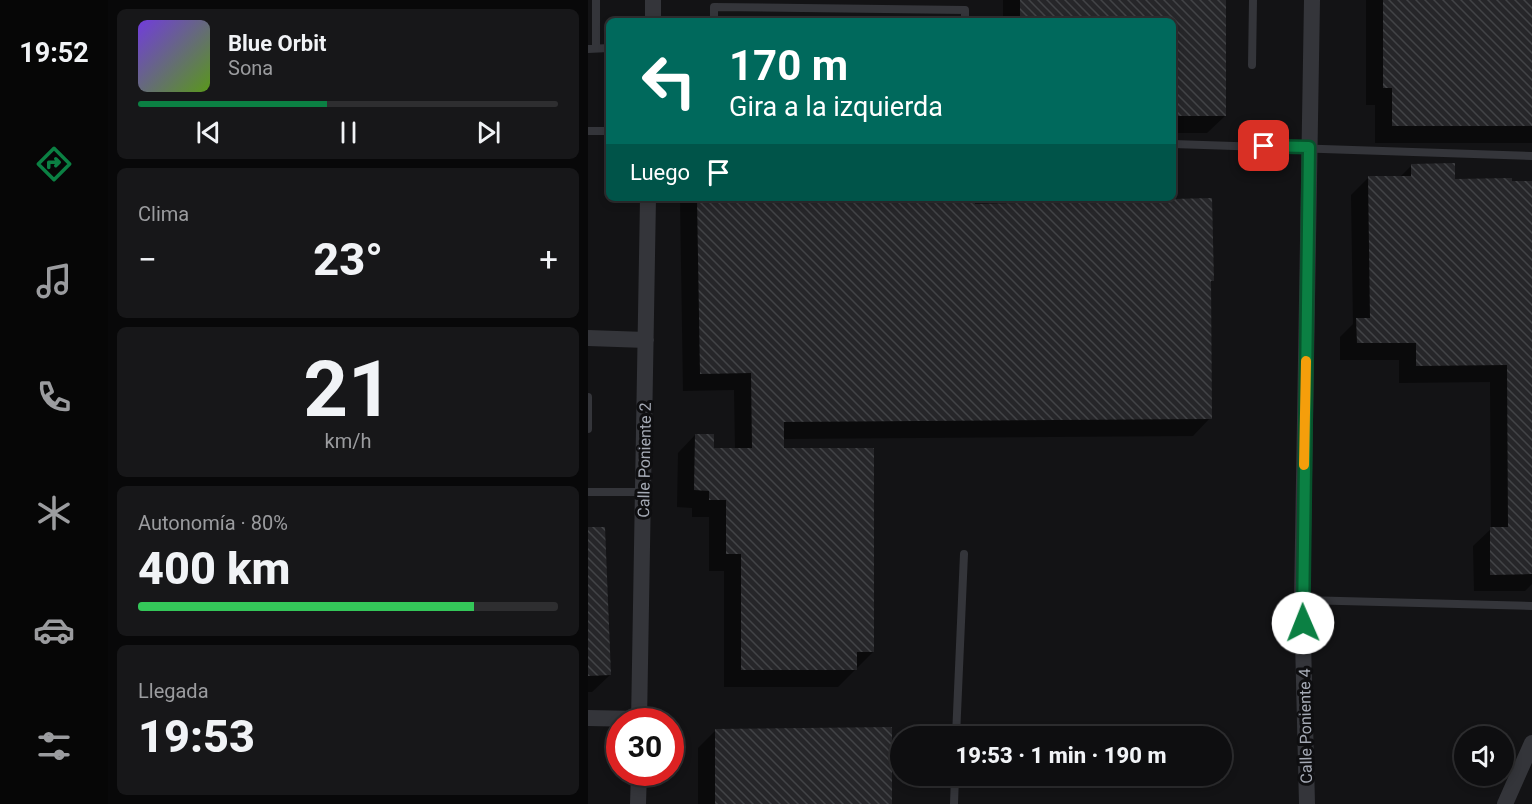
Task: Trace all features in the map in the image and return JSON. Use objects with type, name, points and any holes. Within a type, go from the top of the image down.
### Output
[{"type":"street","points":[[653,0],[653,18]]},
{"type":"street","name":"Calle Poniente 4","points":[[1307,804],[1302,600],[1312,0]]},
{"type":"street","name":"Calle Poniente 2","points":[[639,708],[648,201]]},
{"type":"street","points":[[588,338],[646,340]]},
{"type":"street","points":[[588,718],[606,719]]},
{"type":"street","points":[[1505,804],[1532,742]]},
{"type":"street","points":[[639,786],[639,804]]},
{"type":"lane","points":[[592,49],[596,0]]},
{"type":"lane","points":[[1252,65],[1253,0]]},
{"type":"lane","points":[[714,18],[714,7],[965,10],[965,18]]},
{"type":"lane","points":[[588,131],[606,131]]},
{"type":"lane","points":[[1176,144],[1532,156]]},
{"type":"lane","points":[[588,397],[588,429]]},
{"type":"lane","points":[[588,492],[643,492]]},
{"type":"lane","points":[[957,726],[964,554]]},
{"type":"lane","points":[[1302,600],[1532,606]]},
{"type":"lane","points":[[954,804],[955,786]]},
{"type":"building","points":[[1020,0],[1226,0],[1226,116],[1176,116],[1176,18],[1020,18]]},
{"type":"building","points":[[1383,0],[1532,0],[1532,126],[1392,126],[1392,88],[1383,88]]},
{"type":"building","points":[[1455,163],[1455,179],[1512,178],[1512,181],[1532,181],[1532,574],[1490,575],[1490,527],[1508,527],[1507,365],[1416,366],[1416,343],[1357,343],[1356,318],[1370,318],[1368,176],[1411,176],[1411,164]]},
{"type":"building","points":[[1212,198],[1214,281],[1211,281],[1212,419],[784,422],[784,448],[874,448],[874,652],[857,652],[857,670],[741,670],[741,554],[726,554],[726,500],[709,500],[709,491],[694,490],[695,434],[714,434],[714,448],[752,448],[751,373],[700,374],[697,201],[917,201],[975,202],[975,204],[1176,201],[1176,199]]},
{"type":"building","points":[[588,527],[605,527],[611,675],[588,676]]},
{"type":"building","points":[[890,727],[892,804],[715,804],[715,729]]},
{"type":"slow traffic","points":[[1304,465],[1306,361]]},
{"type":"route","points":[[1264,146],[1309,147],[1303,623]]}]
